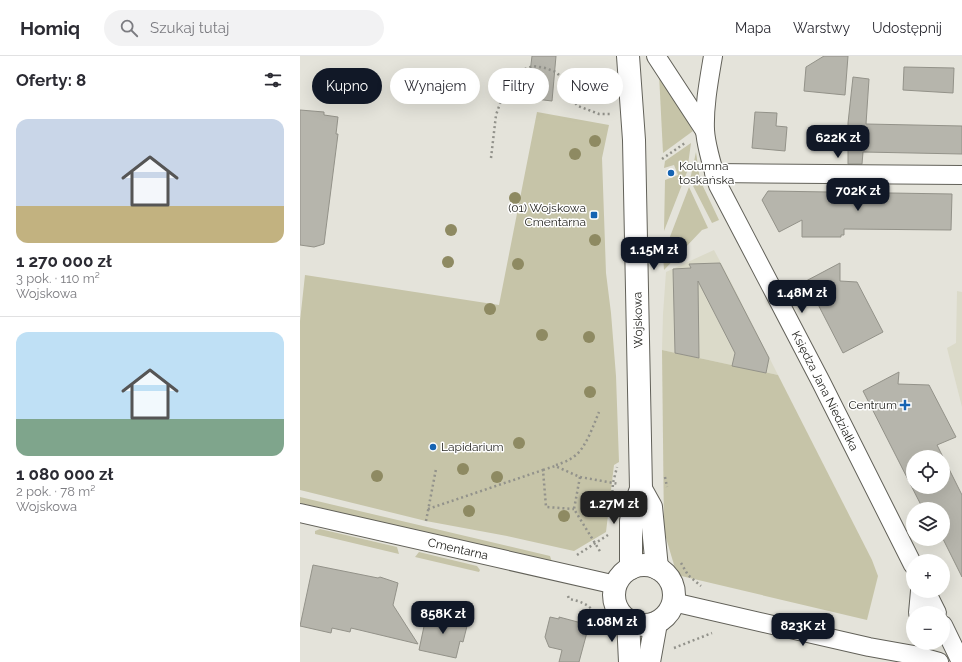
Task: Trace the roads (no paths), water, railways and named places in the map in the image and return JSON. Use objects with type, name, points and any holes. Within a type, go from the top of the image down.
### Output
[{"type":"street","name":"Wojskowa","points":[[628,56],[632,116],[641,489],[631,521],[631,568]]},
{"type":"street","points":[[656,56],[698,136]]},
{"type":"street","name":"Księdza Jana Niedziałka","points":[[713,56],[706,104],[698,136],[718,185],[907,554]]},
{"type":"street","points":[[714,174],[962,175]]},
{"type":"street","name":"Wojskowa","points":[[641,489],[651,507],[657,568]]},
{"type":"street","name":"Cmentarna","points":[[300,513],[616,584]]},
{"type":"street","points":[[640,565],[657,568],[669,578],[673,588],[673,602],[670,610],[663,619],[656,623],[642,625],[632,623],[623,617],[616,608],[614,590],[616,584],[623,573],[631,568],[640,565]]},
{"type":"street","points":[[673,602],[869,647],[906,649]]},
{"type":"street","points":[[628,620],[630,662]]},
{"type":"street","points":[[649,662],[656,623]]},
{"type":"street","points":[[950,639],[961,662]]},
{"type":"street","points":[[917,650],[939,662]]},
{"type":"place","name":"Kolumna toskańska","points":[[671,173]]},
{"type":"place","name":"(01) Wojskowa Cmentarna","points":[[594,215]]},
{"type":"place","name":"Centrum","points":[[905,405]]},
{"type":"place","name":"Lapidarium","points":[[433,447]]}]
